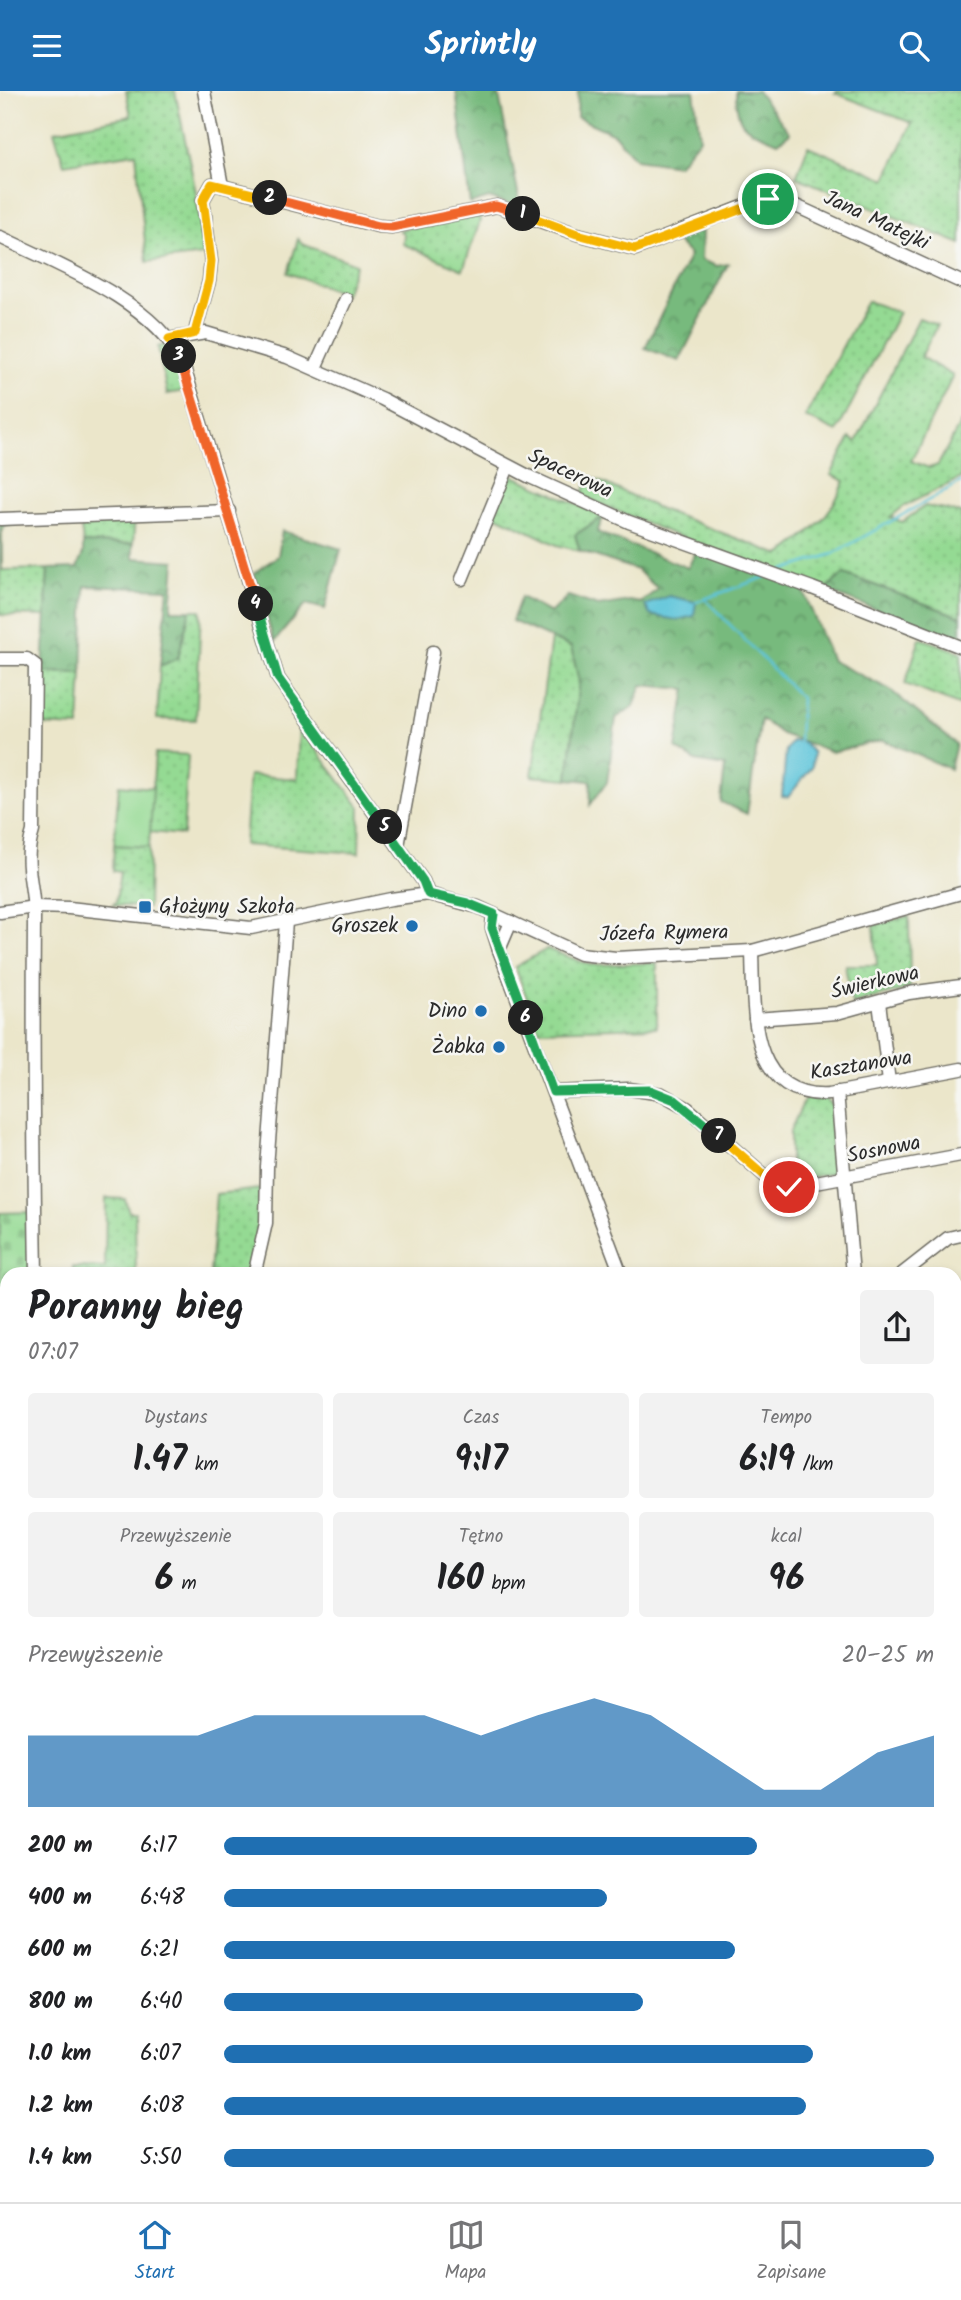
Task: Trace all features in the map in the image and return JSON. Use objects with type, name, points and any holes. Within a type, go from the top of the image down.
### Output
[{"type":"street","points":[[195,333],[209,281],[211,261],[203,200],[212,184],[222,186],[204,91]]},
{"type":"street","name":"Jana Matejki","points":[[222,186],[392,227],[496,206],[585,237],[635,249],[753,203],[768,199],[783,200],[961,282]]},
{"type":"street","points":[[0,237],[106,291],[169,339],[182,361],[278,678],[423,881],[428,894]]},
{"type":"street","points":[[314,368],[346,299]]},
{"type":"street","name":"Spacerowa","points":[[169,339],[195,333],[225,337],[314,368],[382,400],[508,467],[629,522],[812,588],[961,647]]},
{"type":"street","points":[[462,579],[508,467]]},
{"type":"street","points":[[0,519],[229,512]]},
{"type":"street","points":[[398,846],[433,652]]},
{"type":"street","points":[[0,659],[27,659],[35,666],[33,831],[26,853],[35,907],[32,1085],[36,1267]]},
{"type":"street","name":"Józefa Rymera","points":[[0,912],[35,907],[95,910],[251,928],[428,894],[467,903],[550,942],[596,957],[752,951],[961,893]]},
{"type":"street","points":[[494,914],[492,928],[499,950],[618,1267]]},
{"type":"street","points":[[256,1267],[265,1223],[286,922]]},
{"type":"street","points":[[499,950],[511,922]]},
{"type":"street","name":"Kasztanowa","points":[[752,951],[755,1019],[761,1052],[787,1088],[807,1095],[837,1092],[961,1069]]},
{"type":"street","name":"Świerkowa","points":[[755,1019],[837,1013],[909,993],[961,986]]},
{"type":"street","points":[[879,1002],[889,1082]]},
{"type":"street","name":"Sosnowa","points":[[553,1092],[629,1089],[662,1094],[687,1108],[771,1181],[789,1187],[961,1154]]},
{"type":"street","points":[[837,1092],[852,1267]]},
{"type":"street","points":[[911,1267],[948,1238],[961,1235]]},
{"type":"green space","points":[[126,91],[175,91],[196,193],[204,255],[147,262],[136,153],[64,164],[54,131],[131,116]]},
{"type":"green space","points":[[456,91],[498,91],[521,208],[489,198],[470,204]]},
{"type":"green space","points":[[578,91],[694,91],[700,138],[678,165],[636,159],[614,134],[577,117]]},
{"type":"green space","points":[[736,91],[757,91],[790,133],[778,142],[745,126],[738,113]]},
{"type":"green space","points":[[961,91],[961,244],[796,177],[808,146],[886,179],[912,123],[835,93]]},
{"type":"green space","points":[[479,212],[480,221],[463,270],[403,244],[404,234],[399,230]]},
{"type":"green space","points":[[702,230],[701,260],[717,266],[728,264],[679,361],[645,348],[690,255],[675,240]]},
{"type":"green space","points":[[298,239],[302,244],[356,264],[345,294],[288,273]]},
{"type":"green space","points":[[867,301],[899,312],[837,432],[805,417]]},
{"type":"green space","points":[[919,318],[937,325],[921,357],[953,376],[911,461],[929,468],[938,465],[961,422],[961,478],[906,505],[890,517],[902,522],[925,506],[961,513],[961,617],[844,574],[824,590],[677,536],[581,496],[591,477],[660,509],[780,555],[811,531],[833,505],[845,481],[831,475],[850,438],[856,442]]},
{"type":"green space","points":[[164,345],[172,355],[184,391],[167,394],[158,347]]},
{"type":"green space","points":[[509,474],[604,516],[575,535],[580,551],[557,545],[491,513]]},
{"type":"green space","points":[[135,516],[133,544],[83,543],[80,519]]},
{"type":"green space","points":[[604,516],[597,532],[688,568],[696,551],[802,587],[832,661],[889,689],[956,744],[950,769],[883,740],[832,752],[782,734],[761,719],[747,814],[721,802],[725,766],[696,761],[676,748],[686,689],[642,685],[634,706],[616,718],[607,782],[590,805],[591,781],[568,779],[579,681],[571,647],[512,621],[521,597],[550,613],[568,596],[598,606],[630,601],[640,603],[658,589],[637,570],[580,551],[575,535]]},
{"type":"green space","points":[[0,523],[13,523],[4,525],[2,530],[2,570],[48,569],[46,616],[0,615]]},
{"type":"green space","points":[[282,531],[341,549],[325,609],[306,604],[274,642],[254,573],[278,556]]},
{"type":"green space","points":[[83,543],[133,544],[133,558],[175,561],[171,610],[190,610],[178,658],[160,666],[168,589],[85,586],[82,673],[43,672],[48,569],[77,568],[83,554]]},
{"type":"green space","points":[[844,574],[961,617],[961,641],[824,590]]},
{"type":"green space","points":[[190,610],[201,610],[196,720],[157,719],[160,666],[178,658]]},
{"type":"green space","points":[[920,638],[961,652],[961,706],[905,684]]},
{"type":"green space","points":[[551,639],[571,647],[579,681],[568,779],[532,776]]},
{"type":"green space","points":[[43,672],[82,673],[79,727],[40,725]]},
{"type":"green space","points":[[299,727],[360,807],[359,853],[244,845],[249,775],[297,779]]},
{"type":"green space","points":[[155,753],[188,755],[183,835],[150,832]]},
{"type":"green space","points":[[119,785],[153,788],[149,847],[114,845]]},
{"type":"green space","points":[[114,845],[149,847],[148,908],[112,905],[116,902],[120,872],[113,871]]},
{"type":"green space","points":[[909,916],[910,988],[852,1004],[845,965],[877,965],[874,925]]},
{"type":"green space","points":[[547,949],[590,965],[657,963],[657,1027],[539,1030],[515,967]]},
{"type":"green space","points":[[824,1098],[833,1106],[840,1167],[837,1172],[790,1181],[790,1131],[805,1099]]},
{"type":"green space","points":[[259,1189],[261,1229],[251,1267],[211,1267],[216,1194]]},
{"type":"green space","points":[[106,1198],[125,1199],[129,1212],[135,1212],[136,1267],[105,1267]]},
{"type":"green space","points":[[32,1212],[33,1267],[0,1267],[0,1213]]},
{"type":"water","points":[[669,596],[696,602],[694,616],[677,620],[650,615],[645,605]]},
{"type":"water","points":[[792,741],[803,742],[813,753],[812,767],[788,797],[782,796],[786,750]]},
{"type":"waterway","points":[[781,571],[833,554],[961,482]]},
{"type":"waterway","points":[[696,602],[765,577]]},
{"type":"waterway","points":[[705,599],[801,698],[799,742]]},
{"type":"place","name":"Głożyny Szkoła","points":[[145,907]]},
{"type":"place","name":"Groszek","points":[[412,926]]},
{"type":"place","name":"Dino","points":[[481,1011]]},
{"type":"place","name":"Żabka","points":[[499,1047]]},
{"type":"route","points":[[768,199],[663,236],[635,249],[577,234],[514,210],[496,206],[392,227],[379,226],[212,184],[205,191],[203,200],[211,261],[203,307],[195,333],[169,339],[182,361],[278,678],[423,881],[428,894],[467,903],[494,914],[492,928],[499,950],[553,1092],[629,1089],[650,1090],[662,1094],[687,1108],[771,1181],[789,1187]]}]
